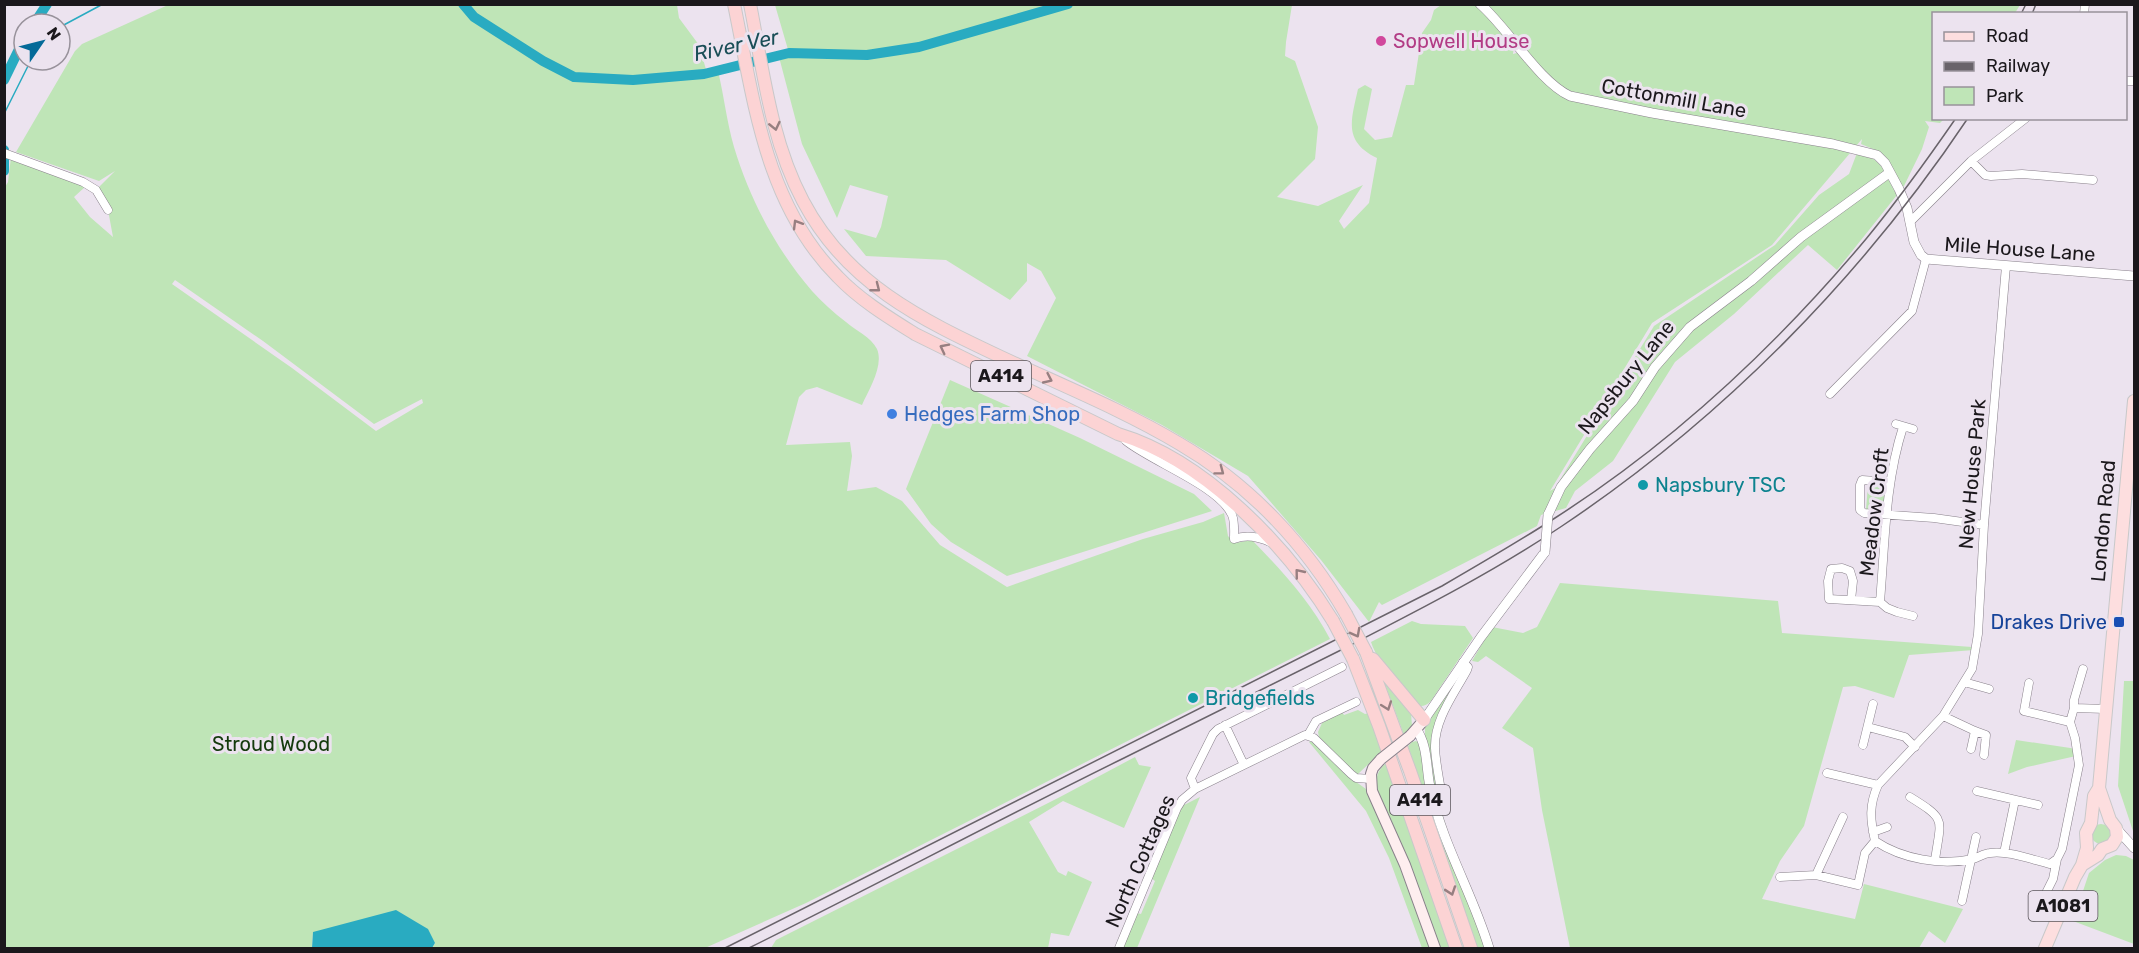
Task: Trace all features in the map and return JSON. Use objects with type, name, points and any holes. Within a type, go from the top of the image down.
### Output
[{"type":"highway","name":"A414","points":[[734,4],[763,144],[784,201],[803,234],[840,279],[886,316],[915,334],[1118,434],[1138,440],[1197,475],[1246,514],[1314,592],[1333,621],[1353,659],[1379,726],[1456,948]]},
{"type":"highway","name":"A414","points":[[750,4],[776,132],[784,157],[803,201],[832,244],[859,273],[878,290],[924,320],[1150,427],[1207,461],[1258,503],[1295,541],[1328,582],[1366,652],[1471,948]]},
{"type":"highway","points":[[1366,652],[1417,729]]},
{"type":"main road","name":"London Road","points":[[2045,948],[2082,865],[2086,833],[2091,823],[2094,796],[2098,788],[2129,515],[2134,401]]},
{"type":"main road","points":[[1417,729],[1381,759],[1374,768],[1371,779],[1372,791],[1405,865],[1435,948]]},
{"type":"main road","name":"London Road","points":[[2098,788],[2113,824]]},
{"type":"main road","points":[[2087,838],[2093,846],[2107,847],[2117,837],[2113,824],[2102,818],[2091,823]]},
{"type":"main road","name":"London Road","points":[[2082,865],[2107,847]]},
{"type":"street","name":"Cottonmill Lane","points":[[1480,4],[1548,79],[1563,93],[1570,96],[1871,153],[1881,158],[1889,173]]},
{"type":"street","points":[[1910,222],[1971,161],[2023,120]]},
{"type":"street","points":[[8,154],[83,182],[96,190],[108,210]]},
{"type":"street","points":[[1971,161],[1985,175],[1991,177],[2022,174],[2093,180]]},
{"type":"street","name":"Mile House Lane","points":[[1889,173],[1899,189],[1914,242],[1926,259],[2134,276]]},
{"type":"street","name":"Napsbury Lane","points":[[1489,948],[1437,813],[1430,787],[1423,742],[1417,729],[1545,552],[1548,515],[1561,487],[1590,449],[1633,401],[1655,368],[1690,327],[1751,281],[1801,237],[1889,173]]},
{"type":"street","points":[[1830,394],[1912,311],[1926,259]]},
{"type":"street","name":"New House Park","points":[[1874,836],[1869,816],[1872,798],[1878,785],[1943,716],[1972,669],[1978,634],[1984,525],[2006,266]]},
{"type":"street","name":"Meadow Croft","points":[[1880,602],[1890,482],[1900,426],[1913,429]]},
{"type":"street","points":[[1118,434],[1134,448],[1177,470],[1226,505],[1234,520],[1234,539],[1240,536],[1257,536],[1274,544]]},
{"type":"street","points":[[1890,482],[1862,480],[1860,510],[1864,513],[1984,525]]},
{"type":"street","points":[[1851,600],[1853,581],[1850,571],[1842,568],[1831,569],[1828,581],[1829,599],[1880,602],[1887,608],[1913,616]]},
{"type":"street","name":"Napsbury Lane","points":[[1437,813],[1443,805],[1435,746],[1436,735],[1444,712],[1467,670],[1468,667],[1463,663]]},
{"type":"street","points":[[1244,765],[1225,725],[1342,667]]},
{"type":"street","points":[[2034,917],[2053,879],[2057,859],[2062,849],[2079,765],[2070,722],[2083,669]]},
{"type":"street","points":[[1964,682],[1989,689]]},
{"type":"street","points":[[2029,683],[2024,711],[2070,722]]},
{"type":"street","name":"North Cottages","points":[[1119,948],[1180,803],[1195,789],[1301,736],[1308,735],[1316,721],[1356,702]]},
{"type":"street","points":[[1863,745],[1873,704]]},
{"type":"street","points":[[2074,708],[2106,710]]},
{"type":"street","points":[[1943,716],[1986,735],[1984,755]]},
{"type":"street","name":"North Cottages","points":[[1195,789],[1191,778],[1213,734],[1225,725]]},
{"type":"street","points":[[1868,728],[1905,737],[1915,747]]},
{"type":"street","points":[[1971,749],[1974,731]]},
{"type":"street","points":[[1308,735],[1356,778],[1371,779]]},
{"type":"street","points":[[1827,773],[1878,785]]},
{"type":"street","points":[[1977,791],[2038,805]]},
{"type":"street","points":[[1910,797],[1934,812],[1940,824],[1935,860]]},
{"type":"street","points":[[2004,853],[2015,800]]},
{"type":"street","points":[[1816,875],[1843,817]]},
{"type":"street","points":[[2113,824],[2133,848]]},
{"type":"street","points":[[1780,877],[1816,875],[1858,885],[1865,853],[1874,836],[1887,827]]},
{"type":"street","points":[[1874,836],[1890,850],[1918,859],[1972,859],[1990,853],[2004,853],[2050,864],[2057,859]]},
{"type":"street","points":[[1962,901],[1976,837]]},
{"type":"street","points":[[2107,847],[2133,848]]},
{"type":"green space","name":"Stroud Wood","points":[[168,5],[677,5],[679,18],[699,45],[707,73],[718,71],[740,167],[756,205],[776,241],[812,291],[837,315],[871,341],[879,356],[875,377],[862,405],[817,387],[806,390],[799,397],[786,445],[850,442],[852,456],[847,491],[876,487],[902,501],[940,545],[1007,587],[1224,513],[1228,536],[1235,543],[1252,540],[1304,599],[1330,639],[806,903],[705,948],[432,948],[435,943],[313,932],[312,948],[5,948],[5,187],[8,182],[11,157],[86,186],[74,197],[90,217],[113,237],[108,210],[96,190],[115,171],[99,181],[16,152],[63,72],[72,72],[72,56],[82,44]],"holes":[[[175,280],[263,341],[374,424],[422,399],[423,403],[376,431],[292,368],[172,284]]]},
{"type":"green space","points":[[775,5],[1292,5],[1285,56],[1295,61],[1318,127],[1315,159],[1277,197],[1318,206],[1363,185],[1339,221],[1344,229],[1369,203],[1377,158],[1359,145],[1354,137],[1352,120],[1358,89],[1365,85],[1372,89],[1364,129],[1375,140],[1392,137],[1406,85],[1414,85],[1422,33],[1431,20],[1434,10],[1441,5],[1475,5],[1514,45],[1513,54],[1528,50],[1487,5],[2020,5],[2016,12],[1932,12],[1932,120],[1943,120],[1940,123],[1925,121],[1929,127],[1922,149],[1904,186],[1880,152],[1861,144],[1862,139],[1772,245],[1652,323],[1550,491],[1555,488],[1654,326],[1775,245],[1819,195],[1849,174],[1857,153],[1879,163],[1897,195],[1837,270],[1808,245],[1734,314],[1675,362],[1613,461],[1575,491],[1566,508],[1541,515],[1537,526],[1382,605],[1379,602],[1369,622],[1321,560],[1248,476],[1162,425],[1027,356],[1056,298],[1041,271],[1027,263],[1027,281],[1010,300],[946,260],[866,256],[844,229],[876,238],[888,196],[850,185],[837,218],[802,144],[779,57],[789,53]]},
{"type":"green space","points":[[950,380],[1080,438],[1194,494],[1212,511],[1007,576],[951,542],[931,524],[906,489]]},
{"type":"green space","points":[[1868,485],[1886,486],[1884,512],[1866,510]]},
{"type":"green space","points":[[1560,583],[1778,601],[1782,633],[1972,647],[1974,650],[1909,655],[1894,698],[1855,686],[1843,687],[1804,826],[1780,861],[1762,899],[1855,919],[1864,884],[1963,909],[1945,943],[1929,931],[1919,948],[1570,948],[1542,810],[1533,748],[1502,728],[1532,688],[1486,656],[1478,662],[1472,661],[1492,627],[1523,633],[1537,627]]},
{"type":"green space","points":[[1412,621],[1421,624],[1465,626],[1473,638],[1431,701],[1422,706],[1415,705],[1390,675],[1371,642]]},
{"type":"green space","points":[[1383,679],[1411,713],[1412,726],[1404,735]]},
{"type":"green space","points":[[2124,681],[2134,681],[2134,834],[2118,786]]},
{"type":"green space","points":[[1454,684],[1457,685],[1437,722],[1438,790],[1434,791],[1425,740],[1425,727]]},
{"type":"green space","points":[[1358,710],[1365,714],[1370,713],[1383,750],[1357,775],[1319,737],[1318,732],[1322,723],[1342,712],[1344,715]]},
{"type":"green space","points":[[2016,740],[2077,749],[2076,756],[2027,767],[2008,774]]},
{"type":"green space","points":[[1313,741],[1345,774],[1366,789],[1394,851],[1431,948],[1422,948],[1389,858],[1366,811],[1309,742]]},
{"type":"green space","points":[[1416,741],[1487,948],[1477,948],[1408,746]]},
{"type":"green space","points":[[1135,757],[1139,765],[1151,767],[1124,828],[1063,801],[1029,822],[1058,872],[1066,876],[1068,871],[1092,882],[1069,936],[1051,933],[1048,948],[771,948],[776,940]]},
{"type":"green space","points":[[1386,763],[1450,948],[1439,948],[1379,795],[1377,778]]},
{"type":"green space","points":[[1200,797],[1137,948],[1122,948],[1137,913],[1141,914],[1155,881],[1151,878],[1182,806]]},
{"type":"green space","points":[[2097,824],[2105,824],[2111,830],[2111,838],[2105,844],[2097,844],[2091,838],[2091,830]]},
{"type":"green space","points":[[2116,855],[2134,860],[2134,944],[2073,921],[2089,873],[2105,860]]},
{"type":"water","points":[[396,910],[428,929],[435,943],[432,948],[312,948],[313,932]]},
{"type":"waterway","name":"River Ver","points":[[42,12],[47,4]]},
{"type":"waterway","name":"River Ver","points":[[72,21],[103,4]]},
{"type":"waterway","name":"River Ver","points":[[463,4],[474,17],[543,61],[574,77],[633,80],[704,74],[789,53],[867,55],[919,47],[1068,4]]},
{"type":"waterway","name":"River Ver","points":[[4,80],[12,64]]},
{"type":"waterway","name":"River Ver","points":[[4,114],[25,72]]},
{"type":"waterway","name":"River Ver","points":[[4,150],[4,171]]},
{"type":"railway","points":[[2022,12],[2026,4]]},
{"type":"railway","points":[[2033,12],[2036,4]]},
{"type":"railway","points":[[725,948],[1442,586],[1555,518],[1640,458],[1681,425],[1759,354],[1796,317],[1866,239],[1955,120]]},
{"type":"railway","points":[[749,948],[1396,622],[1481,576],[1562,526],[1678,440],[1785,342],[1882,234],[1967,120]]},
{"type":"place","name":"Sopwell House","points":[[1381,41]]},
{"type":"place","name":"Hedges Farm Shop","points":[[892,414]]},
{"type":"place","name":"Napsbury TSC","points":[[1643,485]]},
{"type":"place","name":"Drakes Drive","points":[[2119,622]]},
{"type":"place","name":"Bridgefields","points":[[1193,698]]}]
